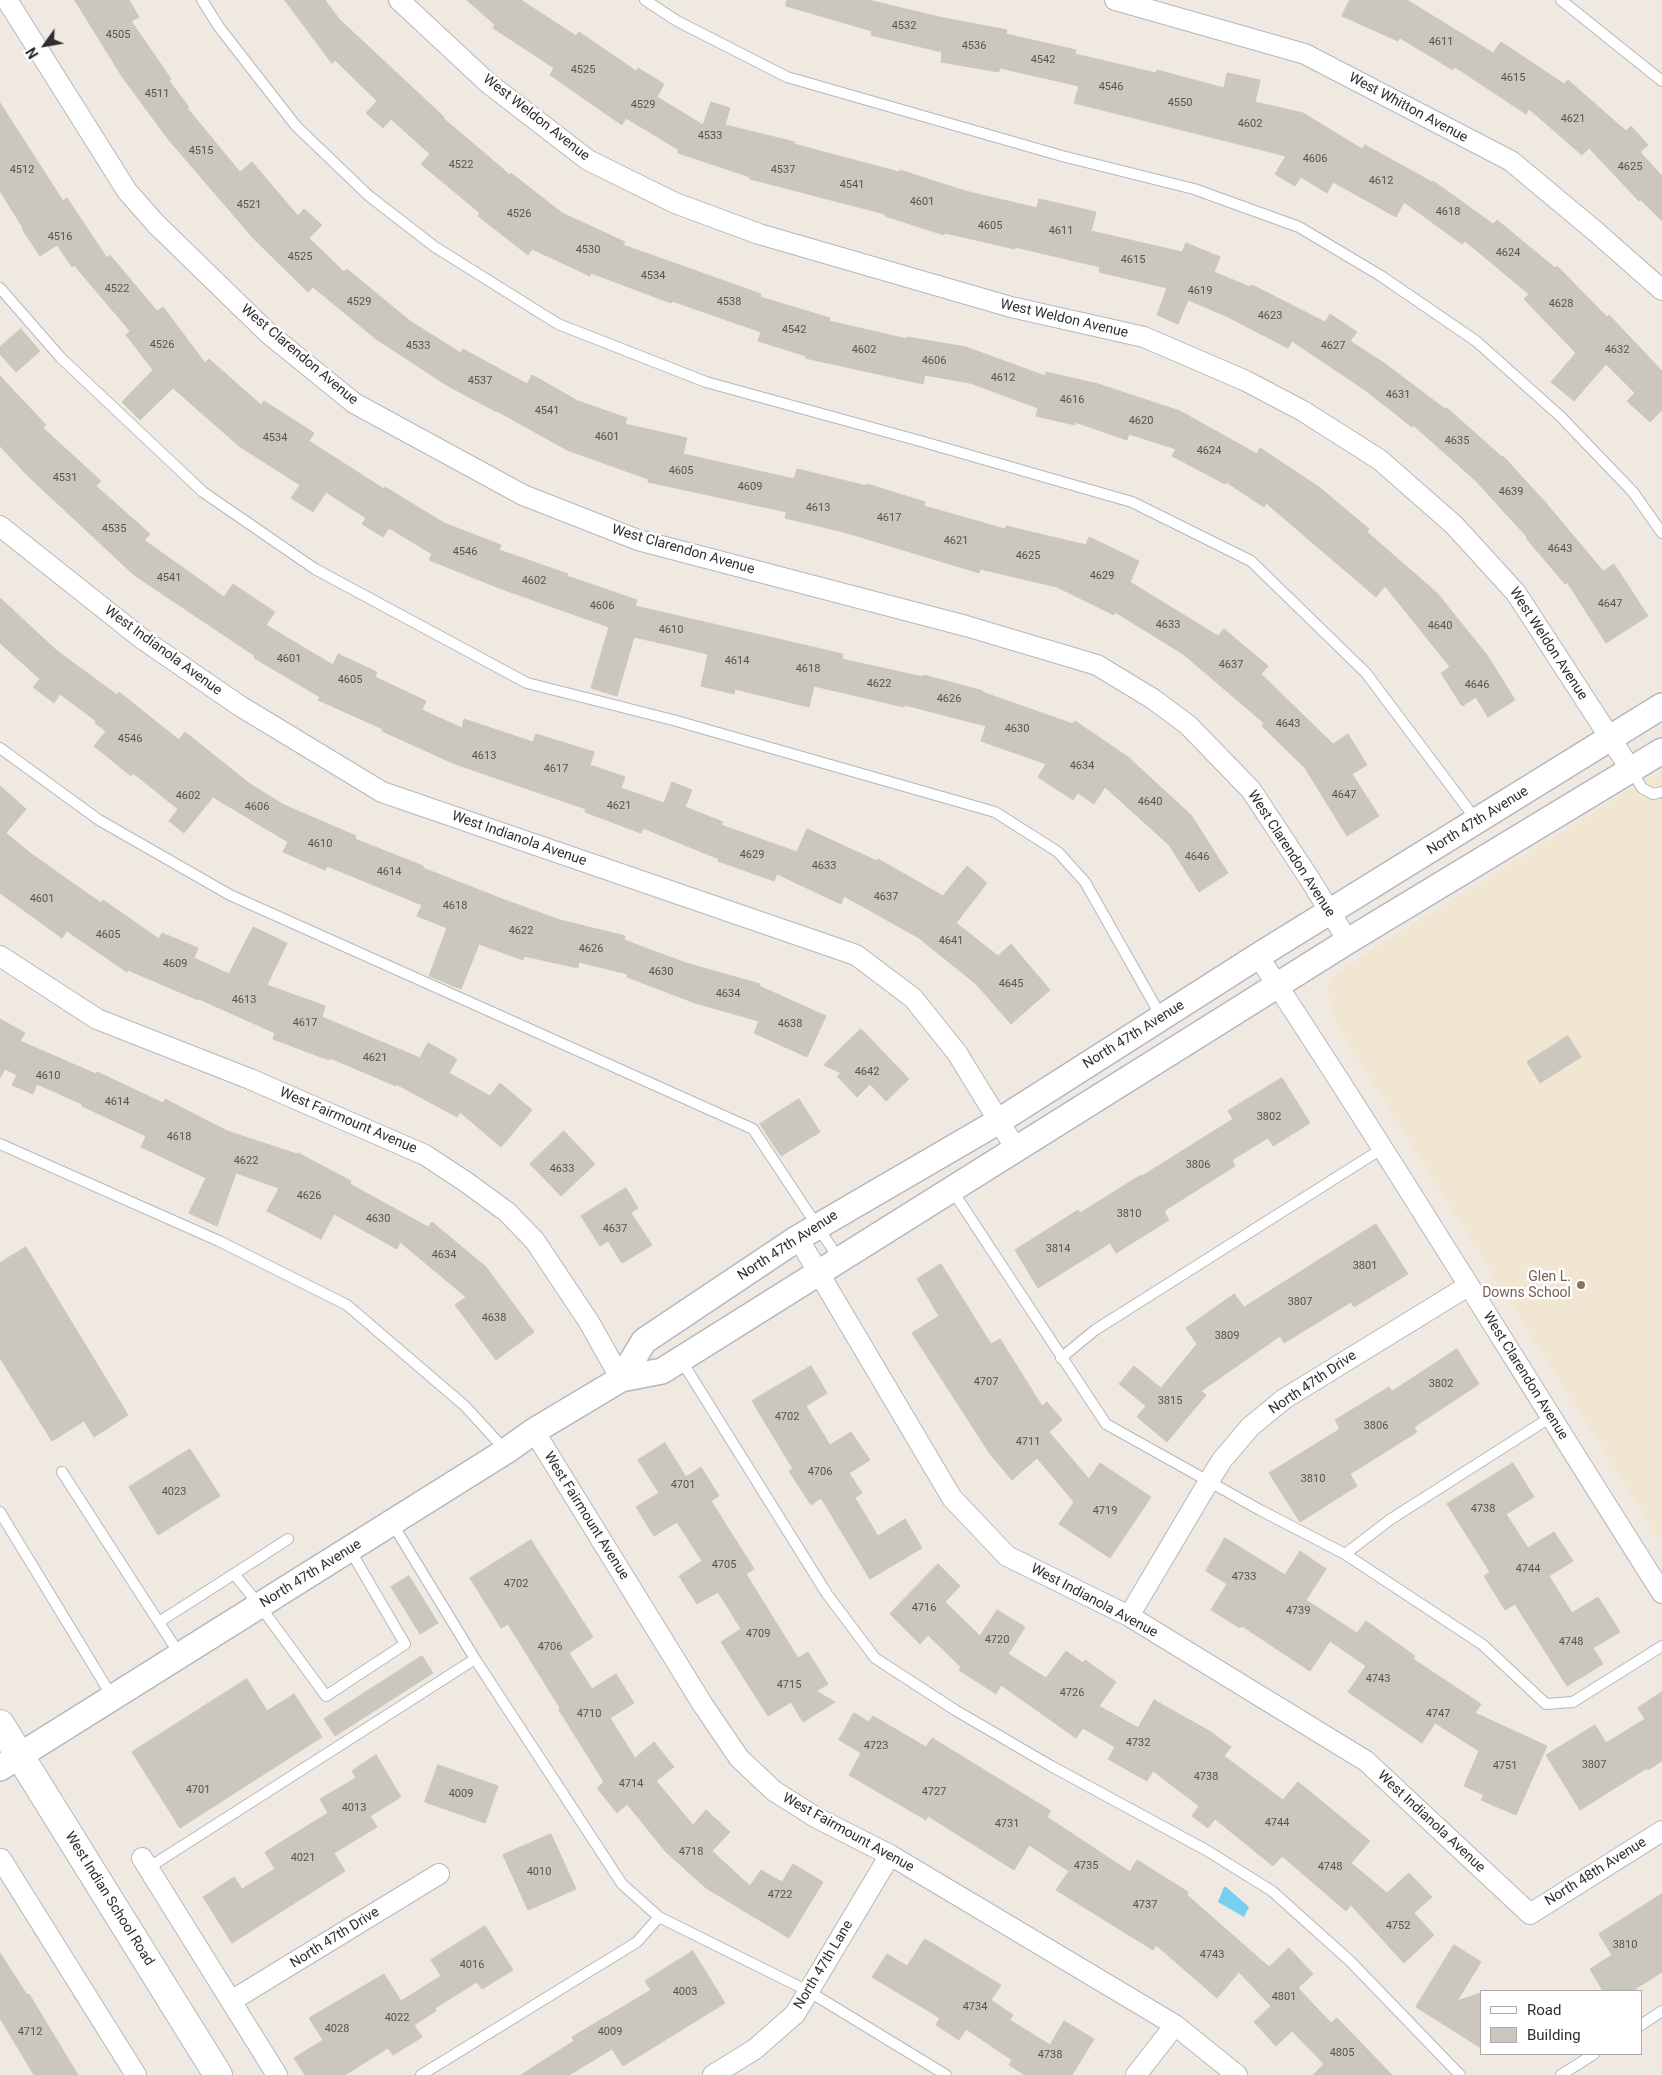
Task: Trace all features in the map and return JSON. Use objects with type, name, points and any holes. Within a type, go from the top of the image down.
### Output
[{"type":"main road","name":"West Indian School Road","points":[[0,1724],[10,1762],[218,2075]]},
{"type":"street","name":"West Clarendon Avenue","points":[[7,0],[127,192],[156,224],[269,334],[354,403],[522,495],[638,540],[966,626],[1097,665],[1153,699],[1188,725],[1251,790],[1348,941]]},
{"type":"street","name":"West Weldon Avenue","points":[[399,0],[488,83],[588,160],[675,203],[759,234],[1011,307],[1144,337],[1246,381],[1304,411],[1380,460],[1454,525],[1516,593],[1631,770]]},
{"type":"street","name":"West Whitton Avenue","points":[[1115,0],[1305,54],[1510,161],[1587,224],[1662,290]]},
{"type":"street","name":"West Indianola Avenue","points":[[0,526],[141,638],[240,706],[382,792],[856,955],[913,998],[957,1053],[1016,1149]]},
{"type":"street","name":"North 47th Avenue","points":[[621,1379],[644,1341],[808,1232],[999,1121],[1258,956],[1662,706]]},
{"type":"street","name":"North 47th Avenue","points":[[10,1762],[392,1524],[534,1431],[621,1379],[662,1371],[1348,941],[1662,751]]},
{"type":"street","name":"West Fairmount Avenue","points":[[0,956],[97,1019],[250,1079],[416,1151],[466,1182],[506,1212],[535,1242],[589,1322],[621,1379]]},
{"type":"street","name":"West Clarendon Avenue","points":[[1258,956],[1384,1148],[1468,1286],[1662,1593]]},
{"type":"street","name":"West Indianola Avenue","points":[[808,1232],[829,1265],[952,1498],[1007,1556],[1129,1616],[1366,1761],[1530,1914]]},
{"type":"street","name":"North 47th Drive","points":[[1129,1616],[1222,1460],[1250,1427],[1284,1399],[1468,1286]]},
{"type":"street","name":"West Fairmount Avenue","points":[[534,1431],[698,1698],[738,1758],[774,1791],[817,1818],[890,1854],[1175,2025],[1237,2075]]},
{"type":"street","name":"North 48th Avenue","points":[[1530,1914],[1662,1831]]},
{"type":"street","name":"North 47th Lane","points":[[713,2075],[755,2049],[795,2014],[890,1854]]},
{"type":"street","points":[[1,1859],[136,2075]]},
{"type":"street","points":[[145,1863],[277,2075]]},
{"type":"street","name":"North 47th Drive","points":[[231,2001],[439,1874]]},
{"type":"street","points":[[1136,2075],[1175,2025]]},
{"type":"lane","points":[[202,0],[219,27],[296,126],[369,196],[434,247],[558,324],[706,382],[1132,502],[1251,561],[1366,673],[1477,822]]},
{"type":"lane","points":[[645,0],[677,21],[787,77],[1062,156],[1194,189],[1299,227],[1381,276],[1476,341],[1560,416],[1634,492],[1662,533]]},
{"type":"lane","points":[[1561,0],[1662,81]]},
{"type":"lane","points":[[0,288],[61,358],[203,492],[315,569],[527,683],[673,720],[996,812],[1058,852],[1085,882],[1162,1018]]},
{"type":"lane","points":[[0,748],[99,820],[230,895],[753,1128],[808,1232]]},
{"type":"lane","points":[[1631,770],[1642,788],[1653,794],[1662,792]]},
{"type":"lane","points":[[0,1144],[219,1241],[347,1305],[466,1406],[506,1451]]},
{"type":"lane","points":[[1061,1358],[1095,1330],[1384,1148]]},
{"type":"lane","points":[[952,1189],[1106,1424],[1260,1510],[1345,1554],[1482,1645],[1546,1704],[1573,1702],[1662,1646]]},
{"type":"lane","points":[[681,1359],[827,1594],[875,1658],[955,1710],[1035,1757],[1206,1850],[1272,1891],[1350,1962],[1460,2075]]},
{"type":"lane","points":[[1345,1554],[1391,1519],[1551,1417]]},
{"type":"lane","points":[[62,1472],[181,1656]]},
{"type":"lane","points":[[0,1512],[113,1698]]},
{"type":"lane","points":[[392,1524],[475,1659],[622,1884],[659,1917],[808,1991],[944,2075]]},
{"type":"lane","points":[[159,1622],[288,1538]]},
{"type":"lane","points":[[234,1574],[326,1696],[405,1644],[350,1550]]},
{"type":"lane","points":[[145,1863],[475,1659]]},
{"type":"lane","points":[[421,2075],[637,1942],[659,1917]]},
{"type":"lane","points":[[1642,2023],[1662,2011]]},
{"type":"lane","points":[[1561,2075],[1592,2055]]},
{"type":"shaded area","name":"Glen L. Downs School","points":[[1662,770],[1662,1544],[1337,1026],[1330,1004],[1327,985],[1336,974],[1352,962]]},
{"type":"water","points":[[1224,1887],[1249,1907],[1244,1917],[1218,1902]]},
{"type":"building","points":[[75,0],[129,0],[139,17],[131,21],[171,79],[169,81],[189,107],[187,108],[240,172],[252,162],[298,216],[304,209],[322,225],[309,238],[344,272],[347,269],[410,321],[461,353],[463,349],[527,384],[532,375],[578,401],[627,418],[625,424],[687,438],[683,454],[794,479],[797,469],[867,486],[867,484],[925,502],[924,506],[1005,529],[1006,526],[1086,545],[1089,537],[1139,561],[1130,582],[1218,636],[1224,629],[1268,666],[1261,674],[1333,744],[1348,734],[1367,765],[1352,774],[1379,816],[1347,836],[1305,768],[1262,726],[1264,723],[1183,654],[1115,612],[1114,615],[1057,587],[980,569],[979,573],[844,532],[785,518],[787,512],[648,482],[648,479],[567,450],[448,386],[376,339],[313,287],[308,292],[254,239],[168,139],[123,78]]},
{"type":"building","points":[[285,0],[325,0],[339,19],[443,118],[510,175],[511,173],[562,213],[625,242],[623,245],[761,294],[760,297],[830,318],[829,321],[907,339],[907,337],[966,347],[1045,376],[1046,372],[1098,384],[1180,411],[1257,454],[1260,448],[1319,487],[1369,529],[1367,532],[1437,593],[1487,655],[1515,700],[1488,717],[1476,697],[1462,706],[1441,673],[1450,667],[1385,586],[1376,597],[1266,503],[1264,507],[1226,482],[1225,484],[1172,456],[1176,449],[1129,434],[1127,440],[1075,422],[1075,425],[1036,416],[1038,408],[970,383],[925,375],[923,384],[805,358],[806,356],[758,341],[761,332],[672,301],[671,303],[591,273],[590,276],[532,249],[528,255],[478,216],[480,213],[421,164],[430,154],[391,119],[383,128],[366,113],[377,101],[335,60],[332,63]]},
{"type":"building","points":[[467,0],[521,0],[576,36],[579,32],[636,71],[638,68],[664,84],[657,97],[703,125],[711,102],[730,108],[725,125],[795,142],[794,144],[899,172],[900,170],[965,191],[1037,208],[1039,199],[1096,212],[1091,231],[1182,252],[1186,243],[1220,257],[1214,272],[1250,287],[1252,285],[1325,322],[1330,314],[1357,332],[1350,341],[1384,363],[1445,409],[1447,408],[1503,456],[1545,502],[1603,571],[1614,564],[1648,616],[1606,643],[1567,582],[1565,584],[1527,537],[1476,481],[1413,425],[1412,427],[1365,390],[1292,341],[1288,348],[1226,316],[1188,300],[1178,324],[1157,315],[1167,288],[1099,272],[1100,267],[1015,247],[1015,249],[945,233],[944,235],[885,216],[885,214],[750,179],[750,177],[678,153],[679,150],[626,118],[622,125],[550,75],[554,68],[493,28],[495,25]]},
{"type":"building","points":[[787,0],[868,0],[939,17],[1007,30],[1006,34],[1076,50],[1075,54],[1156,73],[1157,70],[1224,88],[1227,73],[1260,80],[1255,102],[1303,113],[1362,149],[1365,145],[1433,181],[1493,224],[1497,220],[1555,268],[1557,266],[1607,317],[1609,315],[1662,371],[1662,410],[1650,422],[1627,401],[1635,393],[1606,364],[1574,401],[1551,382],[1576,353],[1524,299],[1529,294],[1465,241],[1462,244],[1404,202],[1396,217],[1333,182],[1327,193],[1301,177],[1295,186],[1275,174],[1286,156],[1074,103],[1079,86],[1000,68],[999,72],[941,62],[942,52],[871,35],[872,31],[786,6]]},
{"type":"building","points":[[1350,0],[1407,0],[1493,53],[1501,42],[1564,84],[1568,80],[1626,131],[1631,126],[1648,145],[1640,152],[1662,176],[1662,221],[1641,200],[1639,201],[1589,148],[1582,155],[1529,109],[1526,114],[1455,67],[1453,70],[1400,38],[1398,41],[1342,16]]},
{"type":"building","points":[[0,103],[63,201],[67,198],[107,258],[110,255],[157,311],[163,307],[205,363],[209,359],[261,405],[264,401],[314,433],[309,441],[384,489],[385,487],[444,523],[501,545],[499,550],[637,600],[635,606],[843,654],[842,659],[923,677],[924,675],[983,691],[1073,724],[1075,721],[1128,757],[1191,815],[1228,873],[1199,892],[1169,845],[1105,787],[1094,804],[1078,793],[1073,800],[1038,777],[1046,764],[981,741],[986,726],[905,705],[904,707],[814,686],[809,707],[735,689],[734,694],[701,686],[708,654],[634,637],[617,696],[591,688],[609,627],[499,588],[429,560],[432,554],[389,528],[383,537],[362,524],[366,518],[326,492],[313,512],[291,498],[300,485],[239,446],[173,388],[140,420],[122,402],[153,370],[126,335],[130,331],[74,265],[72,267],[57,245],[40,256],[0,191]]},
{"type":"building","points":[[21,329],[40,351],[16,372],[0,354],[0,347]]},
{"type":"building","points":[[0,376],[46,425],[43,428],[101,481],[96,486],[150,534],[144,540],[224,597],[233,584],[275,612],[266,625],[333,665],[338,654],[377,672],[375,677],[426,701],[422,710],[462,728],[464,719],[533,742],[536,734],[594,752],[590,765],[625,777],[621,788],[664,803],[672,782],[692,790],[685,807],[723,822],[721,825],[797,852],[807,829],[877,861],[878,859],[943,896],[967,866],[987,883],[956,923],[998,956],[1011,944],[1050,990],[1011,1024],[976,984],[919,938],[844,896],[841,904],[777,874],[774,881],[718,861],[719,859],[643,828],[641,833],[585,812],[586,809],[455,764],[318,700],[320,697],[254,658],[255,656],[134,575],[28,476],[0,446]]},
{"type":"building","points":[[0,598],[56,650],[117,695],[119,692],[179,740],[185,732],[250,784],[284,805],[356,836],[355,839],[502,899],[560,920],[625,936],[624,940],[686,963],[760,984],[759,986],[826,1016],[807,1057],[754,1033],[759,1021],[695,1003],[627,977],[628,974],[579,962],[578,968],[524,956],[523,960],[479,944],[461,989],[429,976],[447,928],[417,916],[422,905],[327,866],[325,870],[283,852],[288,842],[213,797],[184,833],[169,821],[178,809],[133,773],[131,776],[94,746],[106,731],[95,723],[96,721],[60,694],[54,703],[33,687],[40,679],[0,643]]},
{"type":"building","points":[[0,786],[26,809],[6,833],[30,853],[101,903],[103,900],[159,939],[162,933],[198,948],[194,958],[229,974],[253,927],[287,943],[267,985],[325,1006],[322,1017],[420,1058],[428,1043],[457,1059],[449,1073],[490,1096],[500,1083],[532,1110],[501,1147],[460,1112],[457,1117],[396,1084],[396,1086],[330,1058],[329,1060],[273,1039],[275,1033],[199,999],[128,970],[127,972],[67,931],[62,938],[0,893]]},
{"type":"building","points":[[0,1019],[25,1033],[20,1041],[96,1074],[97,1072],[163,1103],[165,1099],[227,1131],[298,1153],[351,1181],[350,1184],[428,1227],[432,1222],[486,1267],[534,1332],[496,1360],[455,1305],[466,1297],[400,1242],[397,1249],[334,1214],[321,1239],[267,1211],[279,1188],[236,1173],[217,1226],[189,1213],[206,1178],[141,1147],[146,1136],[82,1106],[82,1104],[37,1084],[33,1094],[12,1085],[17,1075],[5,1069],[0,1078]]},
{"type":"building","points":[[861,1029],[909,1079],[886,1101],[870,1084],[857,1097],[837,1076],[841,1073],[824,1065]]},
{"type":"building","points":[[1568,1036],[1581,1057],[1540,1083],[1527,1062]]},
{"type":"building","points":[[1282,1078],[1310,1123],[1273,1146],[1268,1138],[1232,1160],[1235,1166],[1164,1211],[1169,1220],[1116,1253],[1110,1243],[1038,1288],[1015,1250],[1078,1210],[1080,1213],[1142,1176],[1233,1119],[1228,1111]]},
{"type":"building","points":[[799,1099],[820,1132],[781,1156],[760,1124]]},
{"type":"building","points":[[564,1131],[595,1164],[561,1196],[530,1164]]},
{"type":"building","points":[[626,1188],[638,1208],[631,1213],[652,1245],[622,1263],[608,1241],[600,1246],[581,1216]]},
{"type":"building","points":[[1376,1224],[1408,1274],[1354,1307],[1351,1302],[1284,1343],[1280,1336],[1201,1391],[1206,1395],[1167,1442],[1137,1417],[1146,1406],[1119,1384],[1134,1366],[1161,1388],[1197,1344],[1186,1328],[1234,1294],[1244,1307]]},
{"type":"building","points":[[26,1247],[128,1415],[94,1437],[84,1421],[52,1441],[0,1358],[0,1263]]},
{"type":"building","points":[[941,1264],[991,1344],[1000,1339],[1042,1406],[1047,1402],[1062,1420],[1049,1432],[1089,1479],[1100,1463],[1151,1497],[1110,1558],[1059,1524],[1074,1502],[1037,1458],[1012,1480],[990,1454],[912,1333],[939,1316],[917,1279]]},
{"type":"building","points":[[1457,1349],[1479,1384],[1414,1427],[1417,1432],[1350,1474],[1357,1486],[1300,1522],[1269,1473],[1340,1429],[1335,1420],[1389,1387],[1392,1391]]},
{"type":"building","points":[[811,1366],[827,1393],[806,1406],[830,1445],[851,1432],[870,1460],[849,1473],[862,1493],[855,1498],[878,1536],[905,1519],[922,1548],[870,1579],[821,1498],[811,1505],[789,1471],[793,1469],[752,1401]]},
{"type":"building","points":[[665,1443],[686,1477],[701,1467],[719,1496],[711,1501],[754,1569],[746,1574],[798,1658],[808,1652],[828,1684],[816,1691],[835,1702],[803,1722],[791,1702],[768,1716],[721,1642],[741,1629],[718,1592],[697,1604],[679,1576],[702,1561],[677,1522],[654,1536],[636,1507],[659,1493],[638,1460]]},
{"type":"building","points":[[190,1449],[220,1496],[158,1535],[129,1487]]},
{"type":"building","points":[[1513,1463],[1534,1497],[1506,1514],[1528,1548],[1554,1532],[1573,1561],[1549,1576],[1572,1613],[1598,1597],[1620,1632],[1593,1648],[1603,1664],[1567,1686],[1515,1604],[1505,1610],[1484,1576],[1490,1572],[1447,1504]]},
{"type":"building","points":[[1225,1538],[1285,1575],[1300,1551],[1326,1569],[1306,1600],[1357,1633],[1366,1621],[1415,1656],[1413,1659],[1481,1704],[1475,1713],[1547,1746],[1516,1815],[1481,1800],[1484,1795],[1464,1786],[1479,1751],[1435,1723],[1422,1743],[1348,1692],[1366,1666],[1330,1641],[1310,1671],[1242,1626],[1240,1628],[1211,1610],[1227,1584],[1206,1571]]},
{"type":"building","points":[[531,1540],[593,1637],[569,1653],[592,1689],[616,1674],[634,1703],[610,1718],[635,1758],[654,1742],[674,1767],[656,1781],[693,1825],[706,1810],[730,1832],[712,1851],[750,1886],[761,1870],[782,1882],[793,1864],[823,1882],[789,1938],[706,1888],[666,1852],[627,1804],[617,1813],[597,1788],[604,1782],[559,1710],[560,1708],[508,1624],[501,1628],[470,1578]]},
{"type":"building","points":[[938,1564],[960,1586],[945,1602],[980,1636],[997,1610],[1025,1627],[1008,1654],[1046,1678],[1066,1651],[1083,1663],[1085,1660],[1116,1682],[1099,1706],[1138,1728],[1154,1700],[1211,1732],[1231,1747],[1224,1756],[1283,1800],[1298,1782],[1370,1841],[1351,1863],[1387,1893],[1409,1873],[1432,1897],[1414,1913],[1434,1935],[1404,1963],[1351,1905],[1346,1911],[1282,1856],[1273,1866],[1215,1819],[1208,1828],[1192,1816],[1199,1806],[1153,1771],[1147,1781],[1108,1759],[1115,1747],[1083,1728],[1076,1738],[1001,1685],[996,1694],[959,1670],[961,1667],[928,1635],[920,1644],[890,1614]]},
{"type":"building","points":[[409,1576],[438,1623],[420,1634],[391,1587]]},
{"type":"building","points":[[422,1656],[433,1673],[335,1736],[324,1719]]},
{"type":"building","points":[[247,1679],[267,1711],[294,1694],[322,1737],[180,1828],[132,1752]]},
{"type":"building","points":[[1662,1692],[1662,1761],[1648,1770],[1647,1768],[1580,1810],[1546,1755],[1595,1725],[1606,1743],[1645,1719],[1638,1708]]},
{"type":"building","points":[[854,1713],[869,1722],[873,1716],[926,1747],[932,1738],[1051,1811],[1047,1817],[1130,1872],[1137,1860],[1188,1892],[1187,1895],[1269,1967],[1289,1948],[1313,1974],[1298,1988],[1331,2023],[1337,2018],[1392,2075],[1313,2075],[1324,2064],[1292,2031],[1276,2046],[1254,2022],[1271,2006],[1239,1972],[1217,1998],[1156,1945],[1153,1950],[1056,1890],[1069,1871],[1029,1845],[1014,1870],[928,1816],[926,1820],[849,1775],[861,1753],[839,1740]]},
{"type":"building","points":[[376,1755],[401,1797],[370,1816],[377,1827],[334,1853],[345,1871],[232,1943],[203,1897],[234,1877],[242,1889],[275,1869],[265,1852],[328,1813],[320,1799],[356,1778],[352,1771]]},
{"type":"building","points":[[438,1765],[498,1786],[485,1823],[425,1802]]},
{"type":"building","points":[[551,1834],[576,1889],[528,1910],[503,1855]]},
{"type":"building","points":[[1662,1894],[1662,1972],[1634,1990],[1602,1990],[1590,1969],[1612,1955],[1599,1934]]},
{"type":"building","points":[[485,1926],[513,1970],[482,1989],[477,1982],[435,2008],[436,2011],[414,2025],[422,2037],[393,2055],[388,2048],[345,2075],[305,2075],[294,2058],[323,2040],[309,2018],[384,1974],[401,2001],[441,1976],[431,1960]]},
{"type":"building","points":[[925,1939],[1001,1985],[991,2000],[1013,2015],[1010,2020],[1050,2045],[1064,2021],[1094,2039],[1072,2075],[1025,2075],[1009,2065],[1012,2060],[966,2029],[959,2040],[936,2025],[940,2018],[872,1977],[887,1954],[907,1966]]},
{"type":"building","points":[[1454,1945],[1481,1962],[1457,2001],[1480,1993],[1480,2047],[1416,2007]]},
{"type":"building","points":[[693,1951],[725,2003],[623,2066],[612,2049],[569,2075],[521,2075],[574,2041],[572,2037],[651,1990],[645,1981]]},
{"type":"building","points":[[0,1953],[27,1995],[29,1994],[78,2075],[34,2075],[0,2018]]},
{"type":"place","name":"Glen L. Downs School","points":[[1581,1285]]}]
